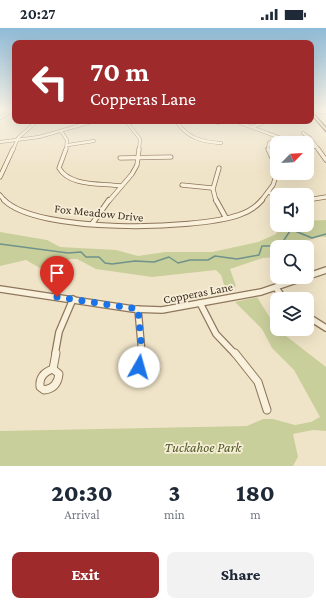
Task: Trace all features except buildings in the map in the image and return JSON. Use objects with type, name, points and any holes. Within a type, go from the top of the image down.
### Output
[{"type":"street","points":[[0,177],[8,162],[16,141],[20,134],[25,130]]},
{"type":"street","points":[[92,224],[101,210],[134,172],[138,158],[139,137],[134,130]]},
{"type":"street","points":[[185,130],[192,138],[221,143]]},
{"type":"street","points":[[260,130],[272,136]]},
{"type":"street","points":[[0,142],[16,141],[61,131],[67,138],[68,145],[59,168],[63,176],[73,180],[121,186]]},
{"type":"street","points":[[303,133],[312,139],[315,147],[326,160]]},
{"type":"street","points":[[68,145],[94,142]]},
{"type":"street","points":[[270,142],[268,148],[270,153]]},
{"type":"street","points":[[120,158],[171,157]]},
{"type":"street","points":[[219,168],[212,188],[215,199],[226,218]]},
{"type":"street","name":"Fox Meadow Drive","points":[[0,195],[10,205],[26,213],[92,224],[151,228],[226,218],[241,214],[253,208],[268,192],[275,180]]},
{"type":"street","points":[[182,185],[212,188]]},
{"type":"street","points":[[314,199],[326,197]]},
{"type":"street","name":"Copperas Lane","points":[[0,289],[138,309],[162,310],[276,288],[326,270]]},
{"type":"street","points":[[276,288],[279,292]]},
{"type":"street","points":[[53,369],[57,353],[59,332],[73,299]]},
{"type":"street","points":[[200,303],[216,334],[242,361],[258,382],[267,410]]},
{"type":"street","points":[[138,309],[143,363]]},
{"type":"street","points":[[314,320],[326,328]]},
{"type":"green space","points":[[326,220],[326,237],[311,240],[270,240],[270,258],[263,258],[230,269],[236,286],[229,292],[226,291],[221,275],[216,270],[152,277],[96,269],[77,259],[71,259],[54,266],[40,268],[26,260],[0,266],[0,232],[47,240],[60,247],[116,250],[138,256],[165,252],[212,252],[258,242],[276,234],[277,232],[314,232],[314,221]]},
{"type":"green space","name":"Tuckahoe Park","points":[[257,297],[270,318],[270,336],[286,336],[326,367],[326,431],[313,430],[293,434],[298,457],[293,466],[0,466],[0,431],[247,426],[263,419],[273,419],[295,425],[311,422],[320,417],[294,370],[272,348],[262,329],[235,302]]},
{"type":"waterway","points":[[0,244],[68,253],[81,252],[86,257],[99,257],[105,263],[112,264],[135,261],[154,262],[169,257],[178,263],[190,260],[208,260],[215,256],[237,259],[259,255],[262,246],[280,246],[290,231],[295,231],[312,238],[326,234]]},
{"type":"route","points":[[57,297],[138,309],[138,326],[143,363],[139,367]]}]
